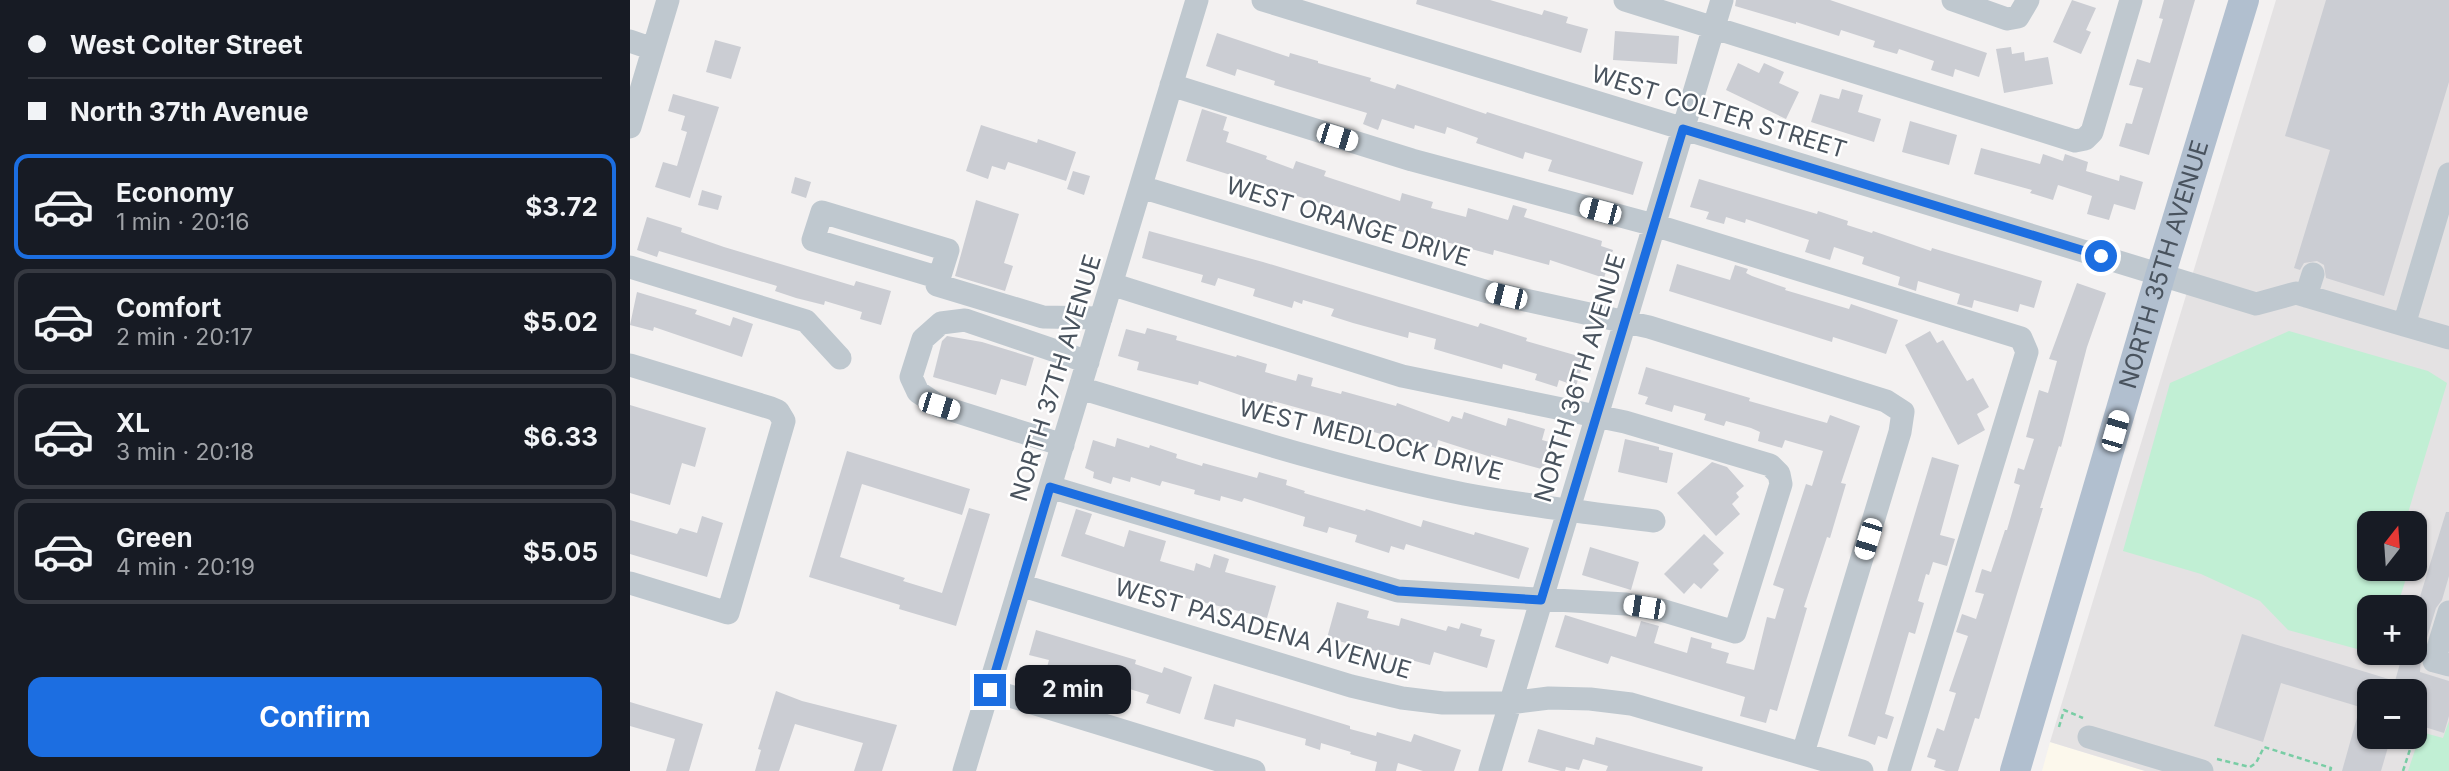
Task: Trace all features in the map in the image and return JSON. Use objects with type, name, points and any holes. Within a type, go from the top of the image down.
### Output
[{"type":"main road","name":"NORTH 35TH AVENUE","points":[[2015,771],[2244,0]]},
{"type":"street","points":[[630,127],[668,0]]},
{"type":"street","name":"NORTH 37TH AVENUE","points":[[964,771],[1197,0]]},
{"type":"street","name":"WEST COLTER STREET","points":[[1263,0],[2256,304],[2296,293],[2309,285],[2404,325]]},
{"type":"street","points":[[1625,0],[2075,141],[2085,139],[2092,132],[2131,0]]},
{"type":"street","name":"NORTH 36TH AVENUE","points":[[1490,771],[1722,0]]},
{"type":"street","points":[[1953,0],[2007,19],[2023,8]]},
{"type":"street","points":[[630,41],[653,49]]},
{"type":"street","points":[[1171,85],[1412,160],[1654,225],[2021,338],[2027,352],[1899,771]]},
{"type":"street","points":[[2449,174],[2404,325],[2449,338]]},
{"type":"street","name":"WEST ORANGE DRIVE","points":[[1141,187],[1488,292],[1625,321],[1886,401],[1902,412],[1900,432],[1803,753]]},
{"type":"street","points":[[940,278],[813,240],[822,212],[948,250],[940,278],[937,285],[1043,317],[1101,318]]},
{"type":"street","points":[[630,267],[806,321],[840,358]]},
{"type":"street","points":[[1050,487],[1398,591],[1626,604],[1661,610],[1735,632],[1781,484],[1779,474],[1770,465],[1625,422],[1402,376],[1111,284]]},
{"type":"street","points":[[1063,445],[939,406],[918,392],[911,377],[923,339],[942,323],[965,320],[1088,362]]},
{"type":"street","points":[[630,365],[771,408],[778,411],[784,421],[728,613],[630,583]]},
{"type":"street","name":"WEST MEDLOCK DRIVE","points":[[1080,388],[1312,457],[1399,479],[1465,494],[1654,521]]},
{"type":"street","name":"WEST PASADENA AVENUE","points":[[1020,585],[1351,686],[1402,698],[1443,703],[1510,703],[1549,698],[1590,699],[1631,704],[1862,771]]},
{"type":"street","points":[[2449,612],[2434,661],[2449,665]]},
{"type":"street","points":[[990,690],[1254,771]]},
{"type":"street","points":[[2086,728],[2209,765]]},
{"type":"path","points":[[2059,727],[2064,710],[2086,728]]},
{"type":"path","points":[[2209,765],[2250,767],[2256,763],[2264,747],[2331,768],[2330,771]]},
{"type":"path","points":[[2403,771],[2410,749]]},
{"type":"shaded area","points":[[2276,0],[2449,0],[2449,771],[2145,771],[2050,742]]},
{"type":"shaded area","points":[[2050,742],[2145,771],[2042,771]]},
{"type":"green space","points":[[2289,331],[2428,371],[2447,383],[2409,511],[2357,511],[2357,581],[2405,581],[2401,595],[2357,595],[2357,649],[2288,630],[2260,601],[2201,574],[2123,551],[2170,383]]},
{"type":"green space","points":[[2449,721],[2449,771],[2408,771],[2415,749],[2427,749],[2427,734],[2443,738]]},
{"type":"building","points":[[1417,0],[1490,0],[1542,15],[1544,10],[1568,17],[1566,23],[1588,29],[1581,53],[1416,4]]},
{"type":"building","points":[[1736,0],[1830,0],[1987,53],[1979,77],[1955,69],[1953,77],[1931,70],[1934,61],[1899,49],[1897,54],[1873,47],[1875,41],[1841,30],[1839,36],[1735,6]]},
{"type":"building","points":[[2072,0],[2096,8],[2086,30],[2091,32],[2081,54],[2053,42]]},
{"type":"building","points":[[2164,0],[2195,0],[2149,155],[2119,146],[2126,123],[2132,124],[2143,88],[2129,85],[2137,59],[2150,63],[2163,19],[2159,18]]},
{"type":"building","points":[[2326,0],[2449,0],[2449,82],[2384,296],[2326,278],[2324,265],[2317,261],[2304,263],[2300,270],[2294,268],[2330,150],[2285,136]]},
{"type":"building","points":[[1615,31],[1679,36],[1677,64],[1613,60]]},
{"type":"building","points":[[1217,33],[1289,57],[1290,53],[1318,61],[1371,78],[1370,81],[1395,89],[1397,84],[1643,162],[1633,195],[1548,171],[1552,160],[1525,152],[1523,159],[1476,143],[1478,138],[1447,127],[1445,134],[1415,125],[1414,129],[1382,119],[1378,130],[1363,124],[1367,113],[1274,85],[1275,81],[1237,69],[1235,76],[1206,66]]},
{"type":"building","points":[[715,40],[741,47],[731,79],[706,72]]},
{"type":"building","points":[[2011,47],[2012,54],[2024,52],[2025,61],[2048,57],[2053,84],[2004,93],[1996,49]]},
{"type":"building","points":[[1738,63],[1759,73],[1764,63],[1784,72],[1779,83],[1799,92],[1786,119],[1726,90]]},
{"type":"building","points":[[1842,89],[1863,95],[1858,112],[1881,119],[1874,142],[1811,122],[1820,94],[1839,99]]},
{"type":"building","points":[[673,94],[719,107],[690,198],[655,187],[663,162],[677,166],[687,132],[681,130],[685,116],[668,111]]},
{"type":"building","points":[[1202,109],[1227,117],[1223,130],[1229,132],[1226,142],[1267,156],[1266,159],[1293,169],[1296,161],[1326,171],[1324,176],[1400,201],[1402,193],[1433,202],[1431,208],[1466,217],[1468,208],[1508,220],[1513,205],[1527,209],[1524,217],[1602,241],[1601,246],[1613,250],[1604,278],[1550,260],[1549,265],[1494,250],[1493,255],[1439,240],[1438,242],[1392,229],[1393,225],[1333,205],[1332,207],[1186,161]]},
{"type":"building","points":[[1910,121],[1957,135],[1949,165],[1902,152]]},
{"type":"building","points":[[981,125],[1037,143],[1038,139],[1076,152],[1066,181],[1008,162],[1005,170],[992,166],[988,179],[966,171]]},
{"type":"building","points":[[1981,148],[2040,164],[2043,154],[2063,161],[2065,154],[2088,162],[2086,171],[2119,181],[2120,175],[2143,182],[2135,210],[2114,204],[2109,220],[2087,214],[2092,196],[2058,185],[2053,200],[2030,193],[2032,190],[1974,174]]},
{"type":"building","points":[[1073,171],[1090,176],[1084,195],[1067,189]]},
{"type":"building","points":[[795,177],[811,182],[806,198],[791,193]]},
{"type":"building","points":[[1699,179],[1817,214],[1818,211],[1872,233],[1873,231],[1931,251],[1932,248],[2042,281],[2034,308],[2020,304],[2018,312],[1974,300],[1972,308],[1957,304],[1960,294],[1918,281],[1916,291],[1898,285],[1900,277],[1862,264],[1864,257],[1834,247],[1830,260],[1805,252],[1809,240],[1746,219],[1745,223],[1726,217],[1724,224],[1706,219],[1709,212],[1690,207]]},
{"type":"building","points":[[702,190],[722,196],[718,210],[698,205]]},
{"type":"building","points":[[976,200],[1019,214],[1004,263],[1013,266],[1005,291],[955,276]]},
{"type":"building","points":[[647,217],[682,228],[681,232],[724,247],[854,286],[856,281],[891,291],[881,325],[860,319],[862,312],[825,301],[824,305],[796,298],[775,291],[777,286],[659,251],[657,257],[637,250]]},
{"type":"building","points":[[1149,231],[1263,262],[1478,327],[1480,323],[1527,338],[1526,341],[1585,358],[1576,386],[1559,380],[1557,387],[1535,380],[1537,374],[1503,364],[1502,369],[1434,349],[1436,339],[1409,332],[1408,338],[1353,323],[1331,316],[1334,309],[1303,300],[1302,304],[1294,301],[1292,308],[1253,296],[1255,289],[1218,278],[1215,286],[1201,282],[1203,275],[1142,258]]},
{"type":"building","points":[[1677,264],[1730,280],[1735,265],[1748,269],[1746,273],[1752,276],[1786,288],[1785,290],[1849,309],[1851,304],[1898,320],[1886,354],[1833,337],[1832,342],[1669,291]]},
{"type":"building","points":[[2077,283],[2106,293],[2087,347],[2061,447],[2059,446],[2040,508],[2043,508],[1979,719],[1975,718],[1958,771],[1946,771],[1934,767],[1936,760],[1927,757],[1937,728],[1944,731],[1956,693],[1949,691],[1968,636],[1956,632],[1962,614],[1976,619],[1984,594],[1975,592],[1982,569],[1991,572],[2007,530],[2020,485],[2014,483],[2018,468],[2024,470],[2034,439],[2026,437],[2039,390],[2048,393],[2057,361],[2049,359]]},
{"type":"building","points":[[637,292],[697,310],[695,314],[730,326],[733,317],[753,324],[742,357],[654,327],[653,331],[630,325]]},
{"type":"building","points":[[1147,328],[1177,336],[1176,340],[1267,364],[1265,372],[1296,381],[1298,374],[1313,378],[1311,386],[1341,394],[1342,391],[1396,406],[1397,403],[1449,422],[1452,416],[1462,419],[1464,412],[1506,426],[1508,418],[1545,429],[1542,440],[1553,443],[1545,470],[1438,440],[1436,448],[1382,431],[1381,434],[1359,428],[1358,432],[1333,425],[1335,418],[1273,401],[1272,406],[1199,381],[1198,385],[1137,370],[1139,362],[1118,356],[1126,329],[1145,334]]},
{"type":"building","points":[[1930,331],[1937,343],[1943,340],[1967,381],[1973,378],[1989,407],[1977,414],[1985,430],[1958,445],[1905,345]]},
{"type":"building","points":[[947,336],[982,342],[1034,358],[1026,386],[1001,379],[996,395],[933,377],[942,341]]},
{"type":"building","points":[[1646,367],[1827,423],[1830,415],[1860,426],[1841,483],[1846,484],[1830,538],[1827,537],[1804,607],[1807,608],[1777,711],[1770,709],[1766,723],[1740,716],[1745,697],[1611,656],[1608,664],[1555,647],[1565,615],[1636,637],[1641,621],[1659,626],[1654,643],[1687,653],[1691,637],[1712,643],[1711,648],[1729,653],[1726,663],[1754,670],[1767,617],[1775,619],[1784,589],[1773,585],[1806,484],[1812,486],[1823,451],[1785,440],[1782,448],[1758,441],[1760,432],[1751,428],[1726,421],[1724,426],[1704,420],[1706,414],[1674,405],[1672,412],[1645,404],[1648,397],[1638,394]]},
{"type":"building","points":[[630,405],[706,428],[695,467],[682,463],[670,505],[630,493]]},
{"type":"building","points":[[1117,438],[1149,448],[1150,445],[1177,454],[1176,458],[1202,466],[1203,463],[1257,478],[1259,472],[1287,480],[1286,485],[1305,491],[1304,493],[1421,527],[1423,520],[1529,548],[1519,579],[1406,544],[1404,550],[1391,546],[1389,553],[1355,542],[1357,535],[1329,527],[1327,533],[1303,526],[1305,517],[1244,498],[1242,502],[1221,496],[1220,501],[1194,494],[1195,490],[1162,481],[1160,486],[1131,477],[1130,482],[1113,477],[1111,484],[1093,478],[1094,472],[1085,468],[1093,440],[1115,447]]},
{"type":"building","points":[[1625,439],[1673,453],[1667,483],[1618,472]]},
{"type":"building","points":[[847,451],[970,489],[962,515],[862,484],[840,557],[942,593],[969,508],[990,514],[956,626],[899,609],[900,605],[809,577]]},
{"type":"building","points":[[1932,457],[1959,465],[1940,535],[1955,539],[1947,566],[1933,562],[1929,575],[1926,574],[1918,601],[1924,603],[1915,634],[1909,632],[1885,714],[1894,717],[1887,739],[1878,736],[1875,745],[1848,736]]},
{"type":"building","points":[[1712,462],[1727,467],[1744,486],[1736,493],[1739,497],[1732,504],[1740,514],[1716,536],[1677,493]]},
{"type":"building","points":[[1076,509],[1092,514],[1085,534],[1124,547],[1129,530],[1166,541],[1160,561],[1194,571],[1196,563],[1210,568],[1214,554],[1229,559],[1225,572],[1276,586],[1267,618],[1166,593],[1167,590],[1061,556]]},
{"type":"building","points":[[2446,512],[2449,512],[2449,576],[2427,637],[2427,595],[2421,595]]},
{"type":"building","points":[[702,516],[723,523],[707,577],[630,554],[630,520],[677,534],[680,528],[697,533]]},
{"type":"building","points":[[1704,534],[1724,553],[1713,564],[1719,570],[1701,589],[1694,583],[1684,594],[1664,574]]},
{"type":"building","points":[[1590,547],[1639,562],[1631,590],[1582,575]]},
{"type":"building","points":[[1337,602],[1369,611],[1367,618],[1399,626],[1401,618],[1446,631],[1448,626],[1459,629],[1461,623],[1482,629],[1480,636],[1495,640],[1487,668],[1434,652],[1430,665],[1327,638]]},
{"type":"building","points":[[1036,630],[1136,660],[1135,664],[1162,673],[1164,667],[1192,677],[1180,714],[1146,703],[1149,695],[1104,681],[1105,677],[1077,669],[1075,675],[1047,667],[1049,660],[1029,655]]},
{"type":"building","points":[[2242,634],[2388,679],[2357,679],[2357,706],[2281,683],[2263,742],[2214,726]]},
{"type":"building","points":[[2400,665],[2420,665],[2420,672],[2449,681],[2449,716],[2444,733],[2427,728],[2427,679],[2396,679]]},
{"type":"building","points":[[1214,684],[1376,736],[1377,732],[1411,742],[1414,734],[1461,750],[1454,771],[1423,771],[1398,763],[1396,771],[1375,771],[1377,762],[1350,754],[1351,752],[1321,743],[1320,750],[1305,745],[1306,739],[1236,719],[1234,727],[1204,719]]},
{"type":"building","points":[[776,691],[802,701],[897,725],[882,771],[854,771],[863,743],[795,724],[779,771],[755,771],[761,750],[758,749]]},
{"type":"building","points":[[630,702],[703,724],[689,771],[666,771],[675,739],[630,726]]},
{"type":"building","points":[[2357,718],[2357,749],[2387,749],[2381,771],[2342,771]]},
{"type":"building","points":[[1538,729],[1594,745],[1596,737],[1703,767],[1702,771],[1606,771],[1608,766],[1583,759],[1579,770],[1566,767],[1565,771],[1561,771],[1528,762]]},
{"type":"route","points":[[990,690],[1050,487],[1398,591],[1541,600],[1683,129],[2101,256]]}]
